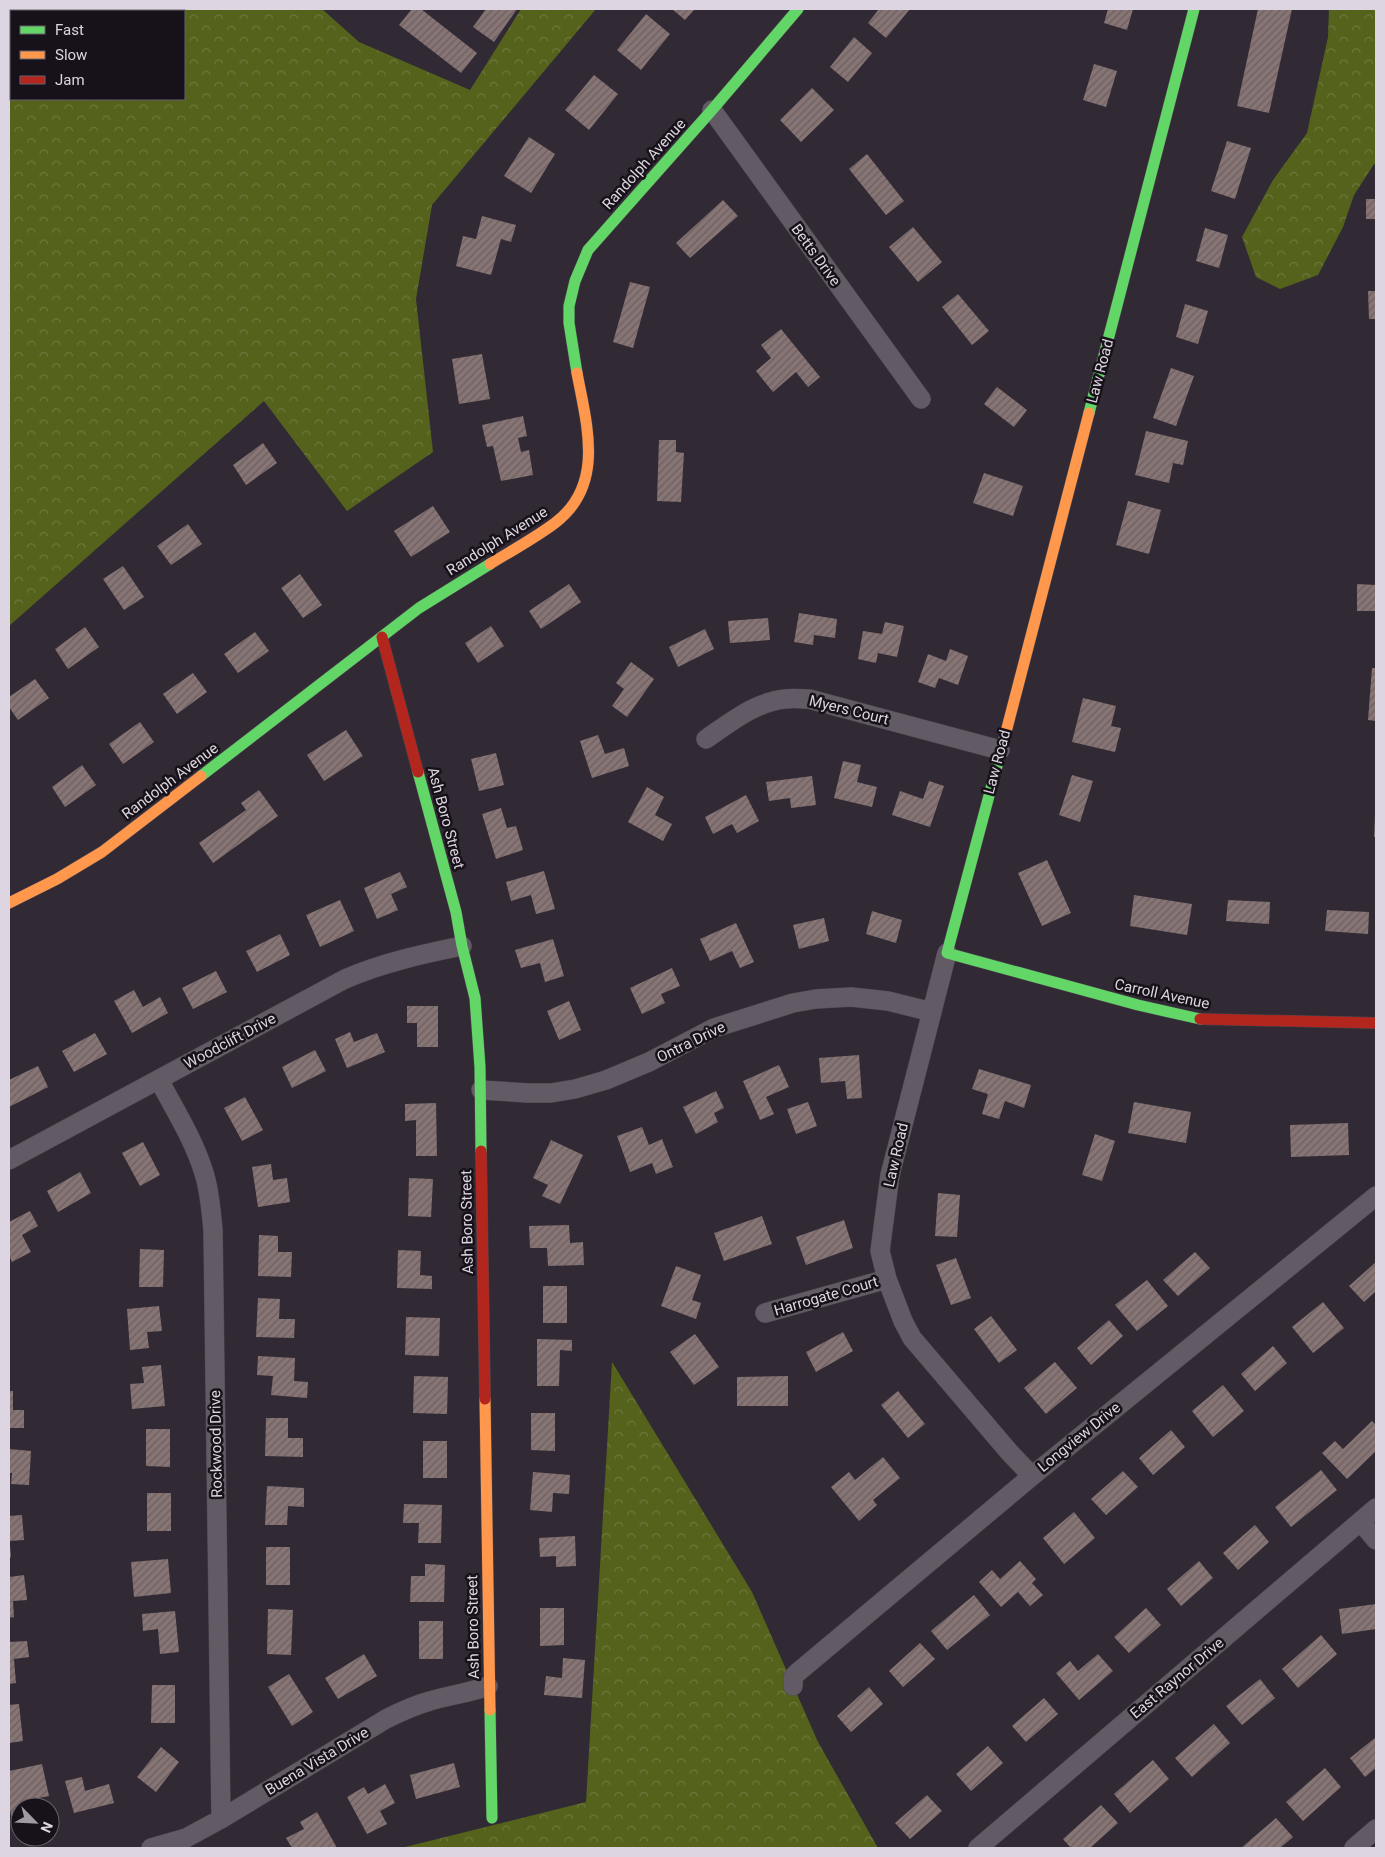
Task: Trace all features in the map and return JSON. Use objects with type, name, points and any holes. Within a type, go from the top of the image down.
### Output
[{"type":"street","name":"Randolph Avenue","points":[[9,903],[73,872],[102,852],[419,608],[564,516],[578,498],[587,476],[590,453],[568,316],[571,293],[578,271],[588,250],[712,110],[798,9]]},
{"type":"street","name":"Law Road","points":[[1032,1476],[912,1338],[903,1321],[887,1279],[880,1251],[890,1175],[1194,9]]},
{"type":"street","name":"Betts Drive","points":[[712,110],[921,399]]},
{"type":"street","name":"Ash Boro Street","points":[[382,637],[456,912],[475,998],[480,1090],[488,1686],[492,1818]]},
{"type":"street","name":"Myers Court","points":[[706,739],[742,714],[763,704],[786,699],[809,698],[1000,750]]},
{"type":"street","name":"Woodclift Drive","points":[[9,1160],[345,979],[366,970],[462,946]]},
{"type":"street","name":"Carroll Avenue","points":[[947,953],[1138,1005],[1206,1020],[1376,1023]]},
{"type":"street","name":"Ontra Drive","points":[[480,1090],[551,1093],[574,1089],[606,1080],[650,1062],[714,1028],[771,1009],[808,1000],[851,997],[888,1001],[932,1012]]},
{"type":"street","name":"Rockwood Drive","points":[[159,1080],[196,1151],[210,1195],[221,1819]]},
{"type":"street","name":"Longview Drive","points":[[793,1686],[793,1677],[797,1673],[1032,1476],[1376,1196]]},
{"type":"street","name":"Harrogate Court","points":[[765,1313],[887,1279]]},
{"type":"street","name":"East Raynor Drive","points":[[978,1848],[1376,1508]]},
{"type":"street","points":[[1361,1522],[1376,1540]]},
{"type":"street","name":"Buena Vista Drive","points":[[152,1848],[186,1838],[221,1819],[400,1712],[429,1701],[463,1694],[488,1686]]},
{"type":"street","points":[[1354,1848],[1376,1829]]},
{"type":"green space","points":[[9,9],[322,9],[359,42],[470,90],[521,9],[596,9],[432,205],[416,299],[433,452],[347,511],[264,401],[9,626]]},
{"type":"green space","points":[[1329,9],[1376,9],[1376,164],[1374,164],[1354,195],[1343,227],[1318,275],[1280,289],[1256,277],[1242,237],[1273,180],[1307,133],[1328,37]]},
{"type":"green space","points":[[612,1362],[752,1592],[818,1742],[878,1848],[401,1848],[586,1802]]},
{"type":"building","points":[[412,9],[421,9],[477,53],[461,73],[399,25]]},
{"type":"building","points":[[486,9],[517,9],[494,42],[473,27]]},
{"type":"building","points":[[672,9],[695,9],[685,20]]},
{"type":"building","points":[[879,9],[910,9],[886,38],[868,23]]},
{"type":"building","points":[[1108,9],[1133,9],[1127,30],[1104,23]]},
{"type":"building","points":[[1258,9],[1292,9],[1269,113],[1237,106]]},
{"type":"building","points":[[646,14],[670,34],[641,70],[617,50]]},
{"type":"building","points":[[854,37],[872,53],[848,82],[830,67]]},
{"type":"building","points":[[1094,64],[1117,71],[1106,107],[1083,100]]},
{"type":"building","points":[[594,75],[618,94],[589,130],[565,110]]},
{"type":"building","points":[[812,88],[834,110],[801,142],[780,120]]},
{"type":"building","points":[[529,137],[555,154],[531,193],[504,176]]},
{"type":"building","points":[[1227,141],[1251,148],[1235,199],[1211,191]]},
{"type":"building","points":[[867,154],[904,201],[886,215],[849,169]]},
{"type":"building","points":[[1366,199],[1376,199],[1376,219],[1366,219]]},
{"type":"building","points":[[723,200],[738,216],[690,258],[676,243]]},
{"type":"building","points":[[482,216],[516,225],[511,242],[501,239],[491,275],[456,266],[463,236],[476,239]]},
{"type":"building","points":[[913,227],[942,262],[918,282],[889,247]]},
{"type":"building","points":[[1205,228],[1228,235],[1219,268],[1196,261]]},
{"type":"building","points":[[630,282],[650,287],[633,348],[613,342]]},
{"type":"building","points":[[1368,291],[1376,291],[1376,319],[1369,319]]},
{"type":"building","points":[[958,294],[989,331],[972,345],[942,307]]},
{"type":"building","points":[[1185,304],[1208,311],[1198,344],[1176,337]]},
{"type":"building","points":[[781,329],[820,377],[808,387],[796,372],[773,392],[756,371],[771,358],[761,345]]},
{"type":"building","points":[[482,354],[490,399],[459,404],[452,359]]},
{"type":"building","points":[[1171,368],[1194,376],[1176,426],[1153,418]]},
{"type":"building","points":[[997,387],[1027,410],[1014,427],[984,404]]},
{"type":"building","points":[[523,416],[527,436],[518,438],[521,452],[529,450],[533,475],[501,481],[493,446],[487,447],[482,425]]},
{"type":"building","points":[[1146,431],[1188,441],[1183,465],[1173,463],[1169,483],[1135,475]]},
{"type":"building","points":[[659,440],[676,440],[676,452],[684,453],[681,502],[657,501]]},
{"type":"building","points":[[263,443],[277,463],[246,485],[233,465]]},
{"type":"building","points":[[984,473],[1023,486],[1013,516],[973,503]]},
{"type":"building","points":[[1128,501],[1161,510],[1149,554],[1116,545]]},
{"type":"building","points":[[433,506],[450,532],[411,557],[394,531]]},
{"type":"building","points":[[188,524],[202,544],[171,565],[157,546]]},
{"type":"building","points":[[123,566],[144,597],[124,610],[103,579]]},
{"type":"building","points":[[300,574],[322,605],[303,618],[281,588]]},
{"type":"building","points":[[569,584],[581,602],[541,629],[529,611]]},
{"type":"building","points":[[1357,584],[1376,585],[1376,611],[1357,611]]},
{"type":"building","points":[[799,613],[837,619],[835,638],[814,635],[813,645],[794,642]]},
{"type":"building","points":[[768,618],[770,640],[730,643],[728,621]]},
{"type":"building","points":[[885,622],[904,626],[897,657],[878,653],[876,663],[858,659],[863,631],[882,634]]},
{"type":"building","points":[[491,626],[504,646],[478,663],[465,643]]},
{"type":"building","points":[[85,627],[99,647],[68,669],[55,649]]},
{"type":"building","points":[[705,629],[714,649],[678,667],[669,647]]},
{"type":"building","points":[[255,632],[269,651],[238,673],[224,654]]},
{"type":"building","points":[[950,649],[968,656],[958,685],[939,678],[935,688],[918,682],[928,654],[946,661]]},
{"type":"building","points":[[631,662],[654,679],[627,717],[612,706],[624,689],[616,683]]},
{"type":"building","points":[[1372,668],[1376,668],[1376,721],[1368,720]]},
{"type":"building","points":[[193,673],[207,692],[177,714],[163,694]]},
{"type":"building","points":[[35,679],[49,698],[18,720],[9,707],[9,697]]},
{"type":"building","points":[[1083,698],[1116,706],[1111,726],[1121,728],[1115,752],[1072,742]]},
{"type":"building","points":[[140,722],[154,742],[123,764],[109,744]]},
{"type":"building","points":[[346,730],[363,756],[324,781],[307,755]]},
{"type":"building","points":[[598,735],[605,754],[624,748],[629,766],[592,778],[580,741]]},
{"type":"building","points":[[496,753],[504,785],[479,791],[471,759]]},
{"type":"building","points":[[843,761],[861,765],[857,782],[877,787],[872,807],[834,798]]},
{"type":"building","points":[[82,765],[96,785],[65,807],[52,787]]},
{"type":"building","points":[[1072,775],[1093,781],[1080,822],[1059,815]]},
{"type":"building","points":[[812,776],[816,805],[791,808],[790,798],[769,801],[766,782]]},
{"type":"building","points":[[929,781],[944,786],[930,827],[892,815],[900,791],[923,799]]},
{"type":"building","points":[[647,787],[664,797],[655,815],[672,824],[663,841],[628,822]]},
{"type":"building","points":[[259,790],[278,816],[213,863],[199,843],[246,810],[241,803]]},
{"type":"building","points":[[746,795],[759,821],[737,833],[732,824],[713,834],[705,817]]},
{"type":"building","points":[[501,808],[507,828],[516,826],[523,850],[496,859],[482,814]]},
{"type":"building","points":[[1375,815],[1376,837],[1374,837]]},
{"type":"building","points":[[1047,860],[1071,913],[1042,926],[1018,873]]},
{"type":"building","points":[[544,871],[555,909],[536,914],[531,895],[511,901],[506,882]]},
{"type":"building","points":[[400,872],[407,887],[391,894],[398,910],[377,919],[364,888]]},
{"type":"building","points":[[1134,895],[1192,904],[1187,935],[1130,926]]},
{"type":"building","points":[[340,900],[354,931],[320,947],[306,915]]},
{"type":"building","points":[[1228,900],[1270,902],[1269,924],[1226,921]]},
{"type":"building","points":[[1327,910],[1369,912],[1368,934],[1325,931]]},
{"type":"building","points":[[872,911],[902,920],[896,943],[866,934]]},
{"type":"building","points":[[824,918],[829,941],[799,949],[793,925]]},
{"type":"building","points":[[736,923],[754,962],[740,968],[732,951],[710,961],[700,939]]},
{"type":"building","points":[[280,934],[290,955],[257,972],[246,951]]},
{"type":"building","points":[[553,939],[564,976],[545,982],[540,963],[521,968],[515,950]]},
{"type":"building","points":[[672,968],[680,986],[661,994],[665,1003],[642,1014],[630,988]]},
{"type":"building","points":[[216,971],[227,992],[193,1009],[182,988]]},
{"type":"building","points":[[134,990],[143,1007],[160,997],[168,1013],[132,1033],[114,1001]]},
{"type":"building","points":[[569,1001],[581,1030],[559,1040],[547,1011]]},
{"type":"building","points":[[407,1006],[438,1006],[438,1047],[417,1047],[417,1023],[407,1023]]},
{"type":"building","points":[[350,1032],[354,1042],[377,1033],[385,1052],[347,1068],[335,1039]]},
{"type":"building","points":[[95,1033],[107,1054],[74,1072],[62,1051]]},
{"type":"building","points":[[315,1050],[326,1071],[292,1088],[282,1067]]},
{"type":"building","points":[[859,1055],[862,1098],[847,1099],[845,1081],[821,1083],[819,1058]]},
{"type":"building","points":[[779,1065],[789,1087],[766,1097],[774,1114],[760,1120],[743,1081]]},
{"type":"building","points":[[38,1066],[48,1087],[9,1107],[9,1080]]},
{"type":"building","points":[[979,1069],[1031,1085],[1024,1108],[1005,1101],[999,1119],[982,1114],[988,1094],[972,1089]]},
{"type":"building","points":[[716,1091],[724,1108],[714,1113],[718,1122],[696,1134],[683,1107]]},
{"type":"building","points":[[245,1097],[263,1130],[242,1141],[224,1108]]},
{"type":"building","points":[[808,1102],[817,1126],[796,1134],[787,1109]]},
{"type":"building","points":[[1134,1102],[1191,1112],[1186,1143],[1128,1133]]},
{"type":"building","points":[[436,1103],[437,1156],[416,1156],[416,1120],[405,1121],[405,1104]]},
{"type":"building","points":[[1348,1123],[1349,1155],[1291,1157],[1290,1125]]},
{"type":"building","points":[[642,1127],[649,1145],[662,1139],[673,1167],[656,1174],[652,1163],[630,1172],[617,1136]]},
{"type":"building","points":[[1095,1134],[1115,1141],[1102,1181],[1082,1175]]},
{"type":"building","points":[[551,1140],[583,1155],[560,1204],[542,1196],[548,1185],[533,1178]]},
{"type":"building","points":[[143,1142],[160,1175],[140,1186],[122,1153]]},
{"type":"building","points":[[271,1164],[273,1180],[287,1178],[290,1202],[258,1207],[252,1167]]},
{"type":"building","points":[[80,1172],[91,1193],[58,1212],[47,1191]]},
{"type":"building","points":[[409,1178],[433,1179],[431,1217],[408,1216]]},
{"type":"building","points":[[938,1193],[960,1195],[957,1237],[935,1236]]},
{"type":"building","points":[[30,1211],[38,1226],[22,1235],[31,1252],[12,1262],[9,1255],[9,1222]]},
{"type":"building","points":[[762,1216],[772,1244],[724,1261],[714,1233]]},
{"type":"building","points":[[844,1220],[853,1248],[806,1265],[796,1237]]},
{"type":"building","points":[[569,1225],[570,1243],[583,1242],[584,1265],[548,1266],[547,1248],[530,1248],[529,1226]]},
{"type":"building","points":[[259,1235],[278,1236],[278,1252],[292,1252],[291,1277],[258,1276]]},
{"type":"building","points":[[140,1249],[164,1250],[163,1287],[139,1287]]},
{"type":"building","points":[[398,1250],[421,1251],[420,1275],[432,1276],[432,1289],[397,1288]]},
{"type":"building","points":[[1195,1252],[1210,1268],[1178,1296],[1163,1280]]},
{"type":"building","points":[[956,1258],[971,1298],[951,1305],[936,1265]]},
{"type":"building","points":[[1376,1262],[1376,1291],[1364,1302],[1349,1286]]},
{"type":"building","points":[[676,1266],[701,1275],[692,1300],[701,1303],[696,1319],[661,1306]]},
{"type":"building","points":[[1147,1280],[1168,1306],[1137,1331],[1115,1305]]},
{"type":"building","points":[[543,1286],[567,1286],[567,1323],[543,1323]]},
{"type":"building","points":[[258,1298],[280,1299],[279,1319],[295,1319],[294,1338],[256,1337]]},
{"type":"building","points":[[1323,1302],[1344,1328],[1313,1353],[1292,1327]]},
{"type":"building","points":[[159,1306],[162,1331],[147,1332],[149,1348],[130,1350],[127,1309]]},
{"type":"building","points":[[991,1316],[1017,1350],[999,1363],[974,1329]]},
{"type":"building","points":[[406,1317],[440,1318],[439,1356],[405,1355]]},
{"type":"building","points":[[1109,1320],[1123,1336],[1091,1365],[1077,1348]]},
{"type":"building","points":[[843,1332],[853,1351],[816,1372],[806,1352]]},
{"type":"building","points":[[695,1334],[719,1367],[694,1385],[670,1352]]},
{"type":"building","points":[[537,1339],[572,1340],[572,1351],[560,1350],[559,1386],[537,1386]]},
{"type":"building","points":[[1273,1346],[1287,1363],[1255,1391],[1241,1374]]},
{"type":"building","points":[[258,1356],[295,1358],[294,1381],[308,1382],[307,1398],[271,1395],[273,1376],[257,1375]]},
{"type":"building","points":[[1055,1362],[1077,1388],[1046,1414],[1024,1388]]},
{"type":"building","points":[[161,1365],[165,1406],[132,1409],[130,1384],[144,1383],[142,1367]]},
{"type":"building","points":[[414,1376],[448,1377],[447,1414],[413,1413]]},
{"type":"building","points":[[788,1376],[788,1406],[737,1406],[737,1377]]},
{"type":"building","points":[[1223,1385],[1244,1411],[1213,1437],[1192,1411]]},
{"type":"building","points":[[9,1391],[13,1391],[13,1410],[24,1410],[24,1428],[9,1428]]},
{"type":"building","points":[[898,1391],[925,1424],[908,1438],[881,1405]]},
{"type":"building","points":[[531,1413],[555,1413],[555,1451],[531,1450]]},
{"type":"building","points":[[266,1418],[288,1418],[288,1438],[303,1438],[303,1457],[265,1456]]},
{"type":"building","points":[[1372,1421],[1376,1425],[1376,1451],[1347,1479],[1322,1453],[1335,1441],[1343,1449]]},
{"type":"building","points":[[146,1429],[170,1429],[170,1467],[146,1466]]},
{"type":"building","points":[[1171,1430],[1185,1447],[1153,1475],[1139,1458]]},
{"type":"building","points":[[423,1441],[447,1441],[447,1478],[423,1478]]},
{"type":"building","points":[[9,1449],[31,1451],[29,1485],[11,1484],[12,1473],[9,1473]]},
{"type":"building","points":[[883,1457],[900,1478],[873,1500],[877,1505],[859,1521],[831,1487],[849,1472],[855,1480]]},
{"type":"building","points":[[1321,1470],[1337,1490],[1291,1527],[1275,1507]]},
{"type":"building","points":[[1123,1471],[1138,1487],[1106,1515],[1091,1499]]},
{"type":"building","points":[[533,1472],[570,1475],[569,1494],[553,1493],[552,1512],[530,1510]]},
{"type":"building","points":[[267,1486],[304,1488],[304,1507],[288,1506],[287,1525],[265,1525]]},
{"type":"building","points":[[147,1493],[171,1493],[171,1531],[147,1531]]},
{"type":"building","points":[[404,1504],[442,1505],[441,1543],[418,1543],[419,1523],[403,1523]]},
{"type":"building","points":[[1074,1512],[1095,1538],[1064,1564],[1043,1538]]},
{"type":"building","points":[[22,1515],[24,1540],[9,1541],[9,1516]]},
{"type":"building","points":[[1255,1525],[1269,1542],[1238,1570],[1223,1553]]},
{"type":"building","points":[[575,1536],[576,1566],[556,1567],[556,1556],[540,1557],[539,1538]]},
{"type":"building","points":[[9,1545],[11,1557],[9,1558]]},
{"type":"building","points":[[266,1547],[290,1547],[290,1585],[266,1585]]},
{"type":"building","points":[[168,1559],[171,1593],[134,1597],[131,1562]]},
{"type":"building","points":[[1020,1561],[1036,1579],[1032,1583],[1043,1595],[1030,1606],[1018,1592],[1001,1607],[979,1582],[992,1570],[1000,1579]]},
{"type":"building","points":[[1199,1561],[1213,1578],[1181,1606],[1167,1589]]},
{"type":"building","points":[[425,1564],[445,1565],[444,1602],[410,1602],[411,1576],[425,1576]]},
{"type":"building","points":[[24,1575],[27,1600],[13,1601],[14,1617],[9,1618],[9,1577]]},
{"type":"building","points":[[974,1595],[990,1615],[947,1650],[931,1631]]},
{"type":"building","points":[[1376,1604],[1376,1629],[1342,1634],[1339,1609]]},
{"type":"building","points":[[540,1608],[564,1608],[564,1645],[540,1646]]},
{"type":"building","points":[[1146,1608],[1161,1625],[1129,1653],[1114,1637]]},
{"type":"building","points":[[268,1609],[293,1610],[291,1655],[267,1654]]},
{"type":"building","points":[[175,1611],[179,1652],[160,1654],[158,1629],[143,1631],[142,1614]]},
{"type":"building","points":[[419,1621],[443,1621],[443,1659],[419,1659]]},
{"type":"building","points":[[1321,1635],[1337,1654],[1298,1688],[1282,1669]]},
{"type":"building","points":[[27,1641],[29,1657],[14,1659],[16,1683],[9,1684],[9,1642]]},
{"type":"building","points":[[920,1643],[935,1659],[903,1687],[889,1671]]},
{"type":"building","points":[[364,1654],[377,1676],[338,1699],[325,1678]]},
{"type":"building","points":[[1098,1654],[1113,1671],[1079,1700],[1056,1673],[1070,1661],[1078,1671]]},
{"type":"building","points":[[563,1658],[585,1660],[582,1698],[544,1695],[546,1676],[562,1678]]},
{"type":"building","points":[[289,1674],[313,1712],[292,1726],[268,1687]]},
{"type":"building","points":[[1260,1679],[1275,1698],[1242,1725],[1226,1706]]},
{"type":"building","points":[[152,1685],[175,1685],[175,1723],[151,1723]]},
{"type":"building","points":[[869,1687],[883,1704],[851,1732],[837,1716]]},
{"type":"building","points":[[1044,1698],[1058,1714],[1026,1742],[1012,1726]]},
{"type":"building","points":[[19,1704],[23,1741],[9,1743],[9,1705]]},
{"type":"building","points":[[1214,1724],[1230,1743],[1192,1777],[1175,1758]]},
{"type":"building","points":[[1376,1737],[1376,1768],[1365,1777],[1350,1758]]},
{"type":"building","points":[[988,1746],[1003,1763],[971,1791],[956,1774]]},
{"type":"building","points":[[161,1747],[179,1762],[156,1792],[137,1777]]},
{"type":"building","points":[[1153,1760],[1169,1779],[1130,1813],[1114,1794]]},
{"type":"building","points":[[454,1763],[460,1787],[416,1799],[410,1775]]},
{"type":"building","points":[[42,1764],[49,1796],[10,1797],[10,1810],[9,1771]]},
{"type":"building","points":[[1325,1768],[1341,1787],[1303,1821],[1286,1802]]},
{"type":"building","points":[[82,1777],[85,1791],[109,1784],[114,1803],[74,1813],[65,1781]]},
{"type":"building","points":[[385,1784],[395,1803],[380,1811],[387,1824],[367,1834],[347,1797],[364,1787],[368,1794]]},
{"type":"building","points":[[927,1795],[942,1811],[910,1839],[895,1823]]},
{"type":"building","points":[[1101,1805],[1118,1823],[1090,1848],[1071,1848],[1063,1839]]},
{"type":"building","points":[[317,1812],[337,1848],[292,1848],[286,1838],[304,1829],[300,1822]]},
{"type":"building","points":[[1276,1818],[1293,1837],[1280,1848],[1241,1848]]},
{"type":"traffic: fast","points":[[577,373],[569,323],[569,306],[575,281],[588,250],[712,110],[798,9]]},
{"type":"traffic: fast","points":[[1089,413],[1194,9]]},
{"type":"traffic: fast","points":[[201,776],[419,608],[490,564]]},
{"type":"traffic: fast","points":[[1006,732],[947,953],[1138,1005],[1200,1019]]},
{"type":"traffic: fast","points":[[418,772],[456,912],[475,998],[480,1067],[481,1151]]},
{"type":"traffic: fast","points":[[490,1710],[492,1818]]},
{"type":"traffic: slow","points":[[490,564],[555,523],[571,508],[581,491],[587,473],[588,434],[577,373]]},
{"type":"traffic: slow","points":[[1006,732],[1089,413]]},
{"type":"traffic: slow","points":[[9,903],[57,879],[102,852],[201,776]]},
{"type":"traffic: slow","points":[[485,1399],[490,1710]]},
{"type":"traffic: jam","points":[[382,637],[418,772]]},
{"type":"traffic: jam","points":[[1200,1019],[1376,1023]]},
{"type":"traffic: jam","points":[[481,1151],[485,1399]]}]
